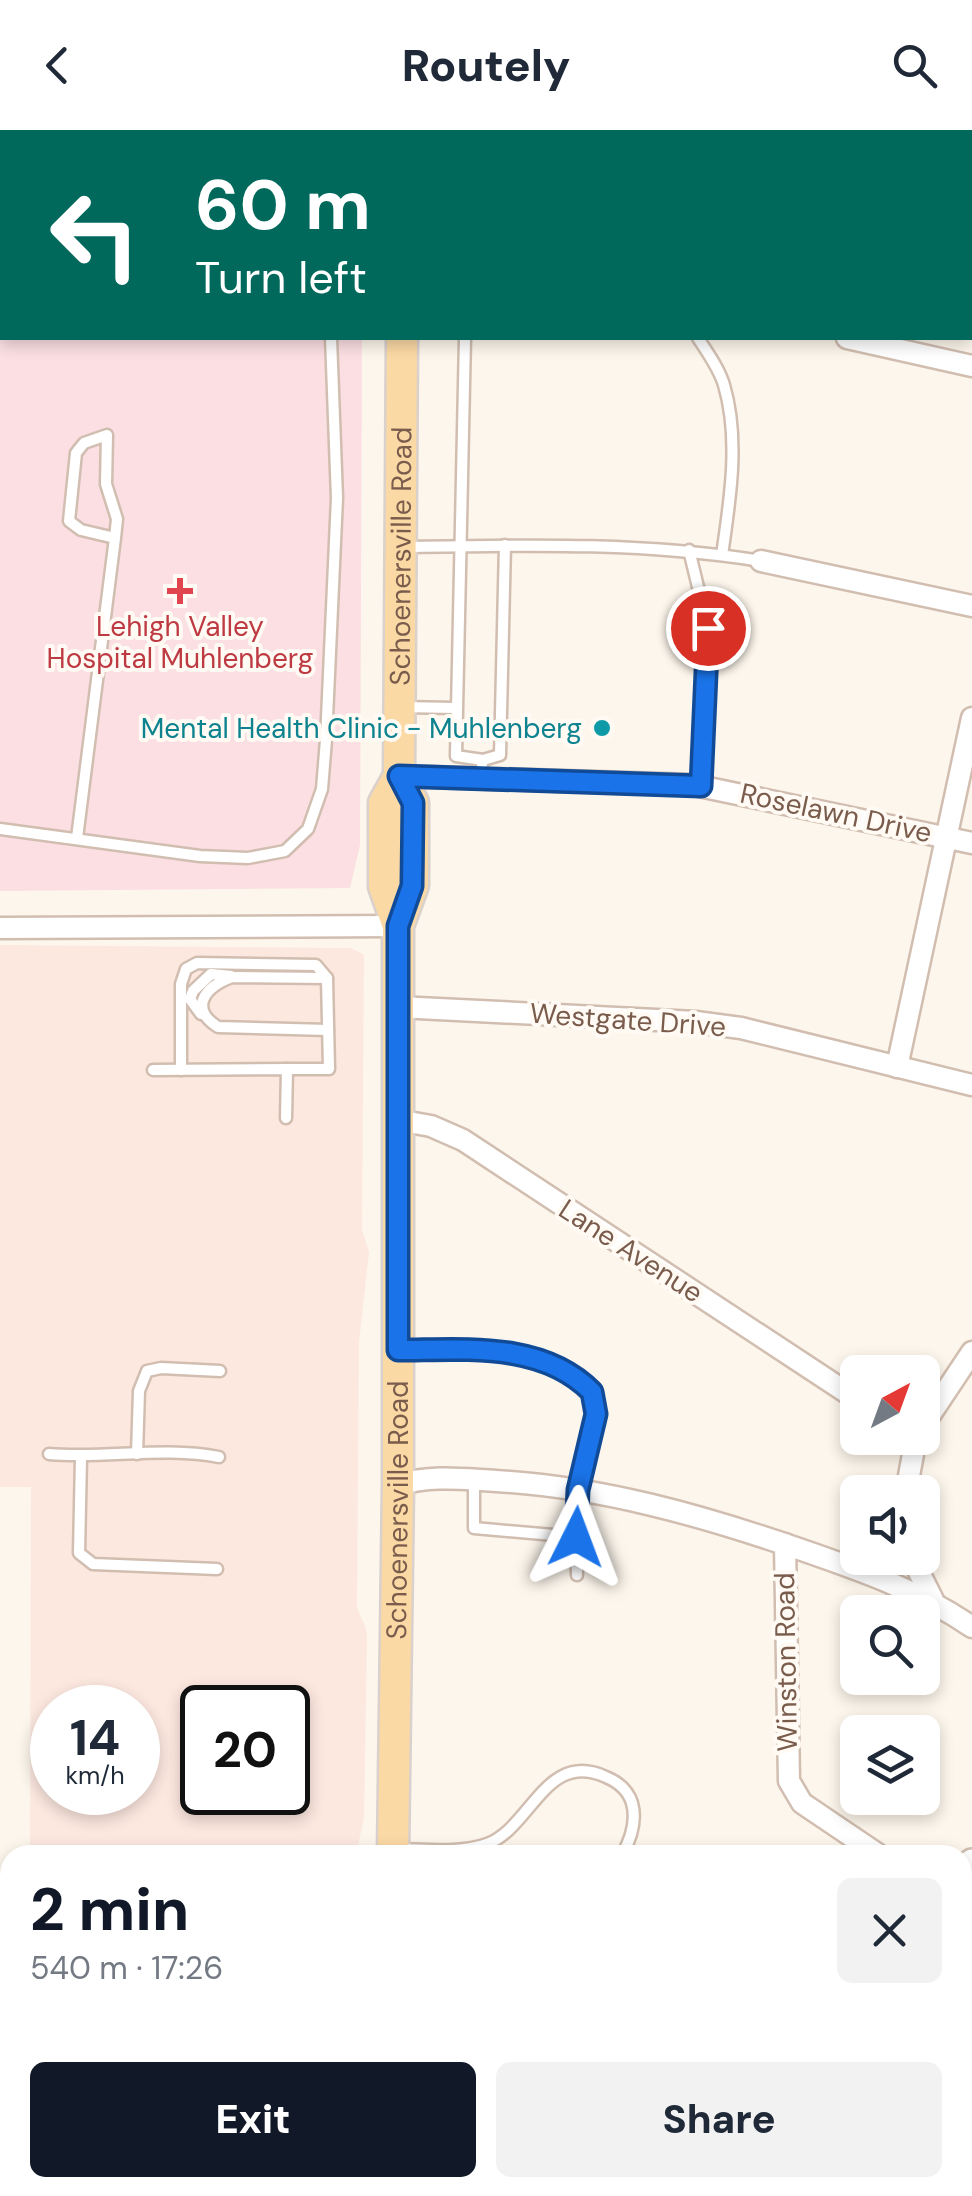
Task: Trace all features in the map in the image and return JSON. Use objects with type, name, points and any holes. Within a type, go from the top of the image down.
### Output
[{"type":"main road","name":"Schoenersville Road","points":[[393,1845],[398,926],[412,886],[413,803],[399,776],[402,340]]},
{"type":"street","points":[[856,340],[972,366]]},
{"type":"street","points":[[761,561],[972,606]]},
{"type":"street","points":[[897,1066],[972,718]]},
{"type":"street","name":"Roselawn Drive","points":[[399,776],[482,770],[701,786],[972,843]]},
{"type":"street","points":[[0,928],[398,926]]},
{"type":"street","name":"Westgate Drive","points":[[398,1006],[696,1022],[741,1028],[972,1085]]},
{"type":"street","name":"Lane Avenue","points":[[397,1120],[431,1126],[463,1140],[840,1388]]},
{"type":"street","points":[[940,1400],[972,1352]]},
{"type":"street","points":[[398,1485],[426,1477],[474,1480],[578,1490],[668,1507],[878,1576],[919,1595]]},
{"type":"street","name":"Winston Road","points":[[785,1544],[789,1781],[802,1803],[864,1845]]},
{"type":"street","points":[[940,1606],[972,1627]]},
{"type":"lane","points":[[0,829],[200,856],[248,858],[285,851],[308,829],[322,788],[328,703],[337,498],[331,340]]},
{"type":"lane","points":[[466,340],[456,756],[482,770],[500,755],[505,545]]},
{"type":"lane","points":[[699,340],[724,383],[731,427],[731,490],[722,555]]},
{"type":"lane","points":[[77,838],[115,538],[117,519],[106,484],[106,435],[84,443],[76,452],[70,521],[82,530],[115,538]]},
{"type":"lane","points":[[400,547],[570,544],[688,550],[761,561]]},
{"type":"lane","points":[[688,550],[708,628],[701,786]]},
{"type":"lane","points":[[400,707],[455,708]]},
{"type":"lane","points":[[153,1070],[181,1070],[287,1069],[329,1069],[327,978],[316,965],[191,965],[182,976],[181,1070]]},
{"type":"lane","points":[[327,978],[232,976],[217,982],[203,1000],[201,1010],[218,1028],[328,1030]]},
{"type":"lane","points":[[286,1118],[287,1069]]},
{"type":"lane","points":[[398,1350],[504,1351],[550,1362],[592,1392],[596,1414],[578,1490],[577,1575]]},
{"type":"lane","points":[[137,1454],[139,1390],[148,1371],[220,1371]]},
{"type":"lane","points":[[50,1454],[81,1457],[193,1452],[219,1457]]},
{"type":"lane","points":[[81,1457],[79,1554],[93,1564],[218,1568]]},
{"type":"lane","points":[[474,1480],[474,1528],[576,1537]]},
{"type":"lane","points":[[487,1845],[552,1782],[570,1772],[585,1770],[618,1783],[630,1795],[635,1813],[628,1845]]},
{"type":"shaded area","name":"Lehigh Valley Hospital Muhlenberg","points":[[0,340],[362,340],[360,845],[350,888],[0,891]]},
{"type":"shaded area","points":[[0,945],[351,948],[364,955],[362,1230],[369,1252],[359,1342],[357,1608],[367,1639],[364,1818],[358,1845],[30,1845],[30,1815],[160,1815],[160,1685],[30,1685],[31,1487],[0,1487]]},
{"type":"place","name":"Lehigh Valley Hospital Muhlenberg","points":[[180,591]]},
{"type":"place","name":"Mental Health Clinic - Muhlenberg","points":[[602,728]]},
{"type":"route","points":[[576,1537],[578,1490],[596,1414],[592,1392],[550,1362],[504,1351],[398,1350],[398,926],[412,886],[413,803],[399,776],[701,786],[708,628]]}]
